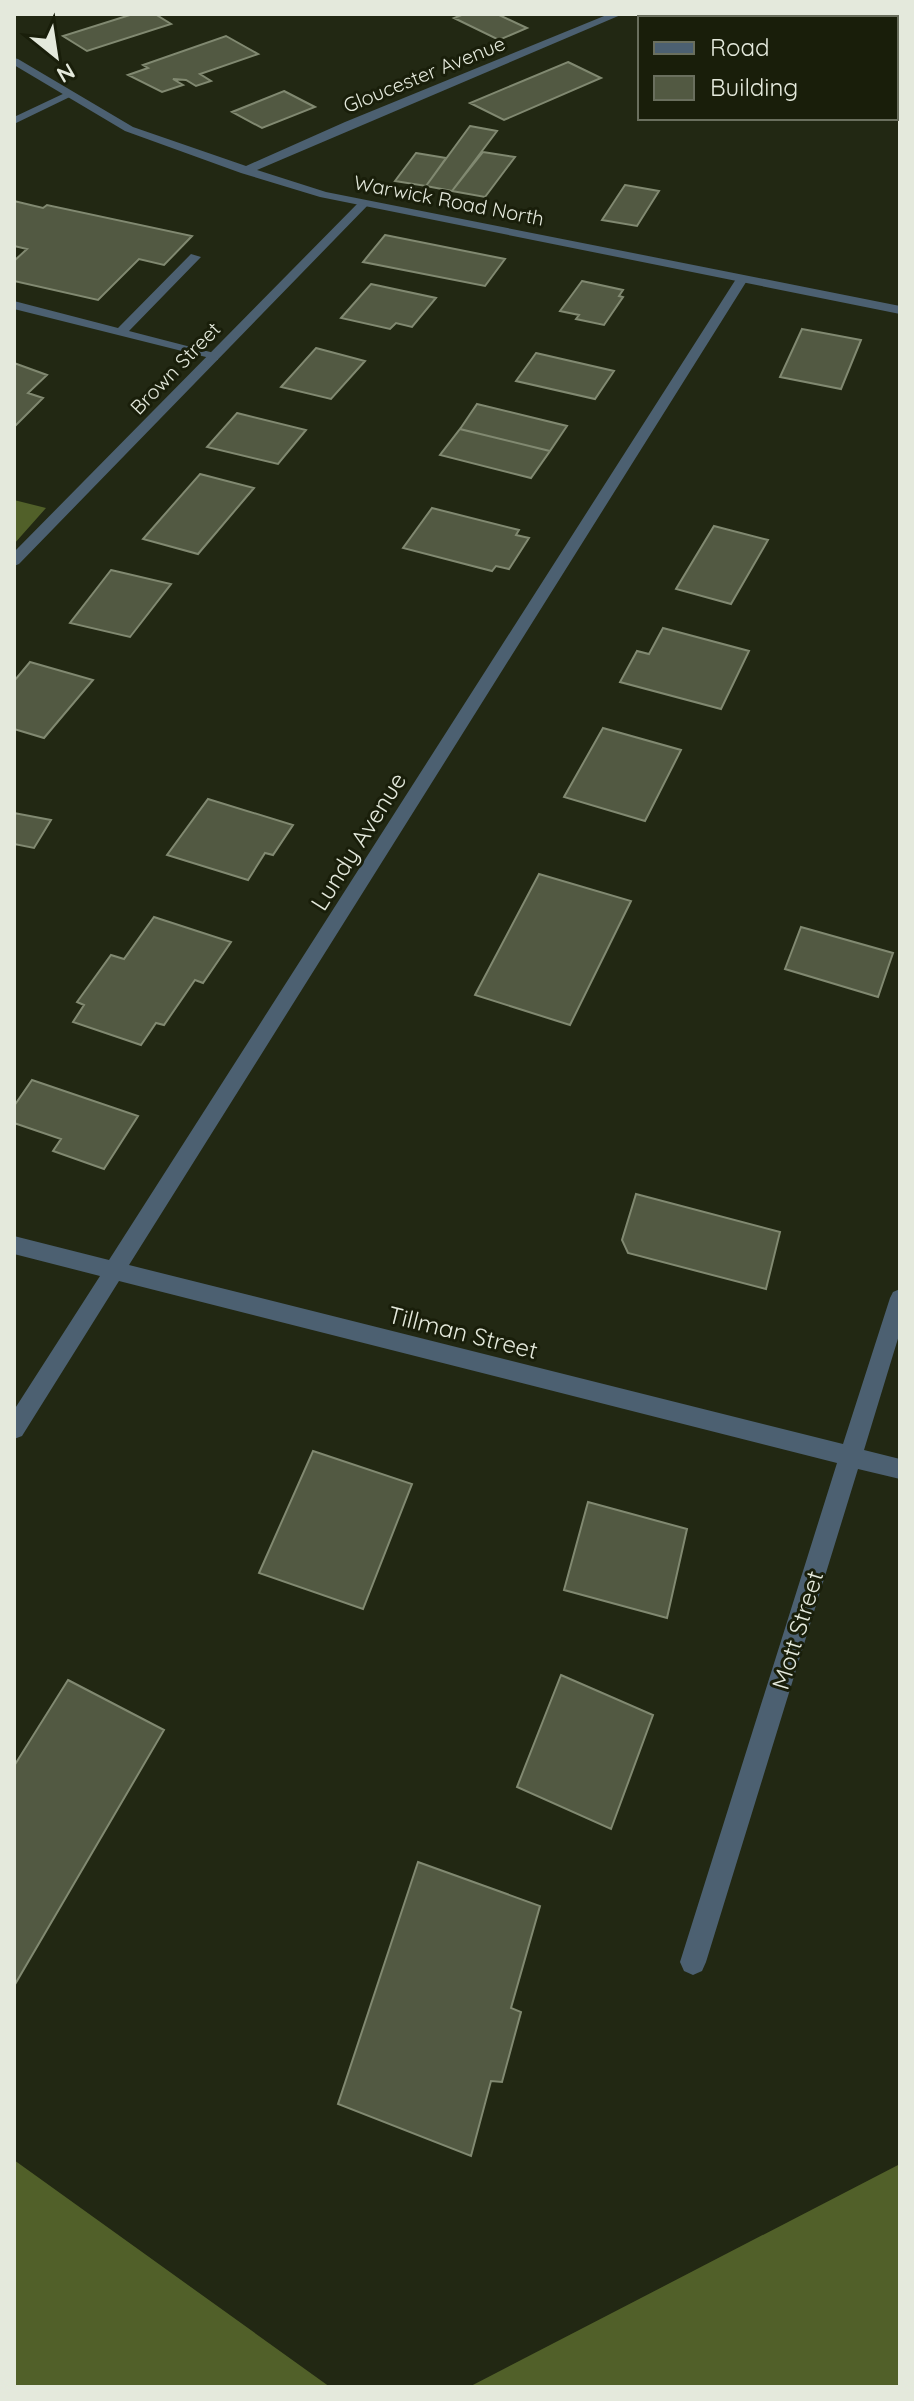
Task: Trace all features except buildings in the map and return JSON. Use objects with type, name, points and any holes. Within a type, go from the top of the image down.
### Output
[{"type":"street","name":"Gloucester Avenue","points":[[245,171],[349,124],[618,14]]},
{"type":"street","name":"Warwick Road North","points":[[14,61],[129,129],[245,171],[364,203],[900,310]]},
{"type":"street","points":[[14,121],[71,94]]},
{"type":"street","name":"Brown Street","points":[[14,561],[364,203]]},
{"type":"street","points":[[120,333],[195,257]]},
{"type":"street","name":"Lundy Avenue","points":[[14,1429],[742,279]]},
{"type":"street","points":[[14,305],[213,357]]},
{"type":"street","name":"Tillman Street","points":[[14,1245],[900,1469]]},
{"type":"street","name":"Mott Street","points":[[693,1962],[900,1298]]},
{"type":"green space","points":[[14,500],[46,508],[14,544]]},
{"type":"green space","points":[[14,2160],[330,2387],[14,2387]]},
{"type":"green space","points":[[900,2164],[900,2387],[469,2387]]}]
